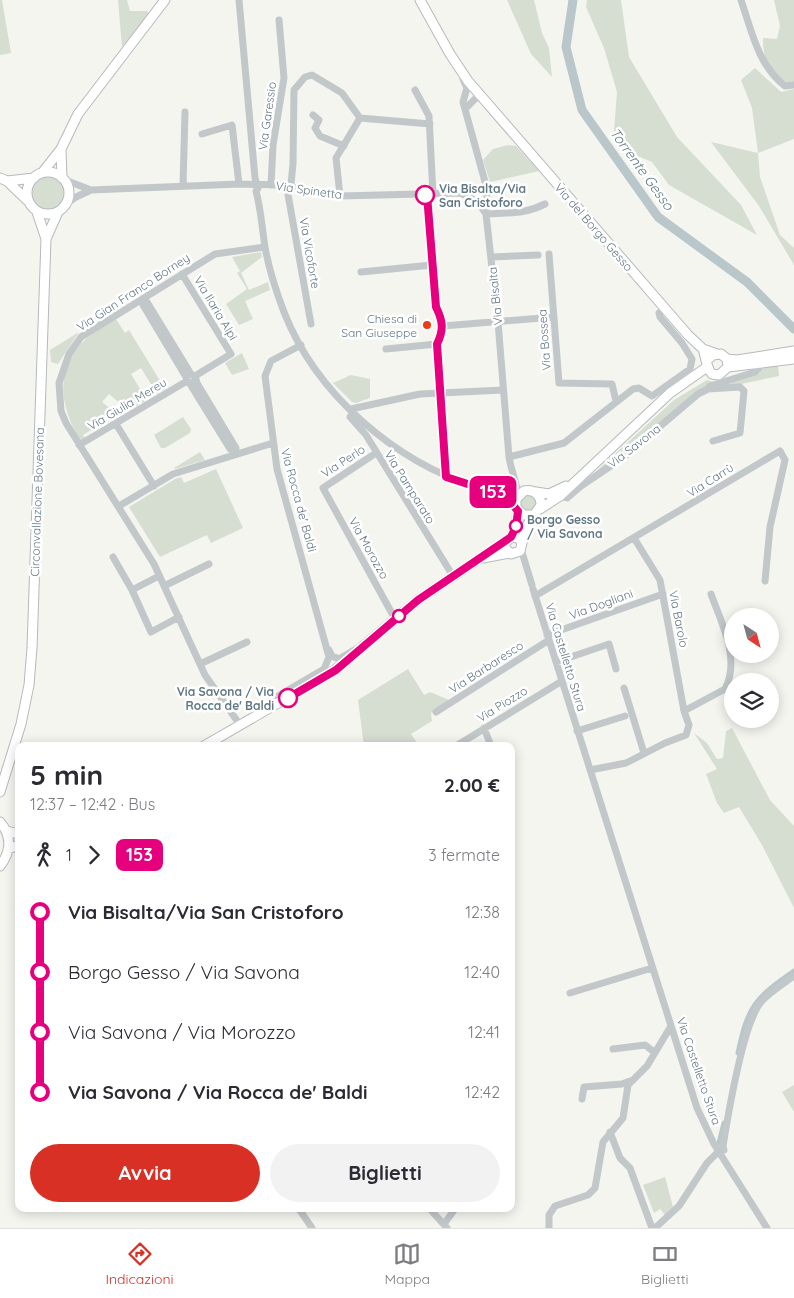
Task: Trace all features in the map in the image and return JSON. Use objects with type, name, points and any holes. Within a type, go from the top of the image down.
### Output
[{"type":"main road","points":[[28,201],[27,191],[34,178],[42,173],[61,150],[78,114],[166,0]]},
{"type":"main road","name":"Via Bisalta","points":[[420,0],[450,54]]},
{"type":"main road","name":"Via del Borgo Gesso","points":[[450,54],[475,94],[486,103],[664,308],[704,349],[716,354],[727,363]]},
{"type":"main road","points":[[3,179],[28,201],[37,212],[47,214],[58,212],[65,205],[69,195],[64,179],[61,150]]},
{"type":"main road","points":[[42,173],[55,173],[64,179]]},
{"type":"main road","points":[[3,179],[34,178]]},
{"type":"main road","name":"Circonvallazione Bovesana","points":[[0,792],[23,714],[29,685],[32,648],[46,239],[37,212]]},
{"type":"main road","name":"Circonvallazione Bovesana","points":[[46,239],[58,212]]},
{"type":"main road","name":"Via del Borgo Gesso","points":[[704,349],[709,367]]},
{"type":"main road","name":"Via Savona","points":[[727,363],[762,364],[794,351]]},
{"type":"main road","points":[[716,354],[709,367],[723,374],[727,363]]},
{"type":"main road","name":"Via Savona","points":[[727,363],[738,360],[794,359]]},
{"type":"main road","name":"Via Savona","points":[[537,512],[560,496],[670,394],[709,367]]},
{"type":"main road","name":"Via Savona","points":[[532,491],[549,494],[573,483]]},
{"type":"main road","points":[[478,560],[517,553],[526,527],[537,512],[540,498],[532,491],[518,496],[516,527],[505,546],[510,553]]},
{"type":"main road","points":[[517,510],[527,516],[537,512]]},
{"type":"main road","points":[[211,742],[336,670],[395,619],[453,576],[509,539],[518,538],[521,546]]},
{"type":"main road","name":"Circonvallazione Bovesana","points":[[0,778],[8,761]]},
{"type":"main road","points":[[0,822],[6,831],[8,849],[0,866]]},
{"type":"main road","points":[[6,831],[15,833]]},
{"type":"main road","points":[[8,849],[15,846]]},
{"type":"street","points":[[239,0],[255,160],[259,178],[258,185],[261,191],[260,205],[265,247],[281,304],[301,345],[322,375],[352,411],[401,452],[446,477],[505,496],[518,496]]},
{"type":"street","points":[[741,0],[763,63],[775,78],[785,86],[794,85]]},
{"type":"street","name":"Via Garessio","points":[[272,184],[273,145],[284,78],[279,20]]},
{"type":"street","name":"Via Bisalta","points":[[450,54],[466,85],[466,91],[462,98],[487,189],[486,214],[498,322],[509,457],[511,471],[518,484],[518,496]]},
{"type":"street","name":"Via Vicoforte","points":[[311,324],[288,196],[293,164],[294,94],[305,77],[312,76],[335,87],[351,104],[360,118]]},
{"type":"street","points":[[415,90],[427,109],[430,124],[432,265],[436,307],[442,326],[437,344],[446,477]]},
{"type":"street","points":[[465,109],[475,94],[466,91]]},
{"type":"street","points":[[183,186],[185,112]]},
{"type":"street","points":[[312,115],[319,120],[315,128],[320,136],[344,146]]},
{"type":"street","points":[[340,196],[336,158],[360,118],[430,124]]},
{"type":"street","points":[[202,134],[232,125],[239,184]]},
{"type":"street","name":"Via Spinetta","points":[[64,179],[91,190]]},
{"type":"street","name":"Via Spinetta","points":[[65,205],[91,190],[272,184],[340,196],[460,193],[480,204],[486,214]]},
{"type":"street","points":[[486,214],[525,212],[545,204]]},
{"type":"street","name":"Via Gian Franco Borney","points":[[240,725],[212,687],[159,576],[121,509],[116,505],[79,445],[61,411],[59,383],[69,354],[82,338],[215,254],[265,247]]},
{"type":"street","name":"Via Bossea","points":[[549,254],[559,383],[612,384],[616,401]]},
{"type":"street","points":[[491,257],[538,255]]},
{"type":"street","points":[[361,272],[432,265]]},
{"type":"street","name":"Via Ilaria Alpi","points":[[182,274],[231,354]]},
{"type":"street","points":[[143,300],[147,302],[191,379],[236,448],[235,452]]},
{"type":"street","points":[[509,457],[564,443],[633,389],[639,388],[652,396],[690,369],[692,359],[682,343],[660,316],[659,313],[664,308]]},
{"type":"street","points":[[442,326],[554,317]]},
{"type":"street","points":[[386,349],[437,344]]},
{"type":"street","name":"Via Rocca de' Baldi","points":[[278,704],[278,696],[324,670],[328,664],[328,648],[277,469],[266,370],[271,361],[301,345]]},
{"type":"street","name":"Via Giulia Mereu","points":[[79,445],[231,354]]},
{"type":"street","name":"Via Savona","points":[[708,390],[710,386],[754,372],[762,364]]},
{"type":"street","name":"Via Savona","points":[[560,496],[567,498],[624,457],[691,399],[708,390],[740,387],[744,392],[740,433],[713,441]]},
{"type":"street","points":[[352,411],[420,394],[503,390]]},
{"type":"street","name":"Via Pamparato","points":[[352,411],[350,417],[366,435],[453,576]]},
{"type":"street","points":[[116,424],[154,486]]},
{"type":"street","points":[[121,509],[173,474],[235,452],[273,443]]},
{"type":"street","name":"Via Carrù","points":[[533,590],[634,538],[780,451],[785,460],[770,527],[765,581]]},
{"type":"street","name":"Via Perlo","points":[[323,488],[376,453]]},
{"type":"street","points":[[518,484],[532,491]]},
{"type":"street","name":"Via Morozzo","points":[[323,488],[395,619]]},
{"type":"street","points":[[505,496],[517,510]]},
{"type":"street","name":"Via Barolo","points":[[590,770],[626,763],[686,735],[688,725],[660,580],[634,538]]},
{"type":"street","name":"Via Castelletto Stura","points":[[521,546],[524,565],[697,1108],[767,1228]]},
{"type":"street","name":"Via Castelletto Stura","points":[[510,553],[524,565]]},
{"type":"street","points":[[112,557],[132,590],[152,632],[178,617]]},
{"type":"street","points":[[164,586],[209,564]]},
{"type":"street","points":[[132,590],[159,576]]},
{"type":"street","name":"Via Dogliani","points":[[548,638],[663,594]]},
{"type":"street","points":[[684,711],[726,686],[729,667],[729,641],[711,594]]},
{"type":"street","name":"Via Barbaresco","points":[[436,712],[548,638]]},
{"type":"street","points":[[200,664],[247,642]]},
{"type":"street","points":[[556,662],[609,644],[616,669]]},
{"type":"street","points":[[328,648],[332,656],[339,659],[354,649],[364,647]]},
{"type":"street","name":"Via Piozzo","points":[[462,742],[562,681]]},
{"type":"street","points":[[624,688],[644,753]]},
{"type":"street","name":"Via Castelletto Stura","points":[[577,731],[625,716]]},
{"type":"street","points":[[484,728],[489,742]]},
{"type":"street","points":[[570,993],[652,968]]},
{"type":"street","points":[[610,1132],[620,1158],[630,1168],[653,1228],[675,1211],[707,1163],[722,1150],[751,1020],[767,996],[794,976]]},
{"type":"street","points":[[549,1228],[549,1215],[555,1206],[588,1195],[595,1188],[603,1142],[625,1113],[628,1085],[647,1066],[670,1026]]},
{"type":"street","points":[[613,1049],[645,1045],[654,1052]]},
{"type":"street","points":[[582,1099],[584,1087],[622,1084],[631,1081]]},
{"type":"street","points":[[301,1212],[312,1228]]},
{"type":"street","points":[[433,1212],[445,1226],[453,1212]]},
{"type":"shaded area","points":[[0,0],[2,0],[11,53],[0,55]]},
{"type":"shaded area","points":[[118,0],[127,0],[130,11],[147,11],[149,14],[122,47]]},
{"type":"shaded area","points":[[507,0],[534,0],[542,33],[549,48],[552,77],[531,54]]},
{"type":"shaded area","points":[[587,0],[621,0],[629,57],[677,137],[741,205],[757,235],[669,185],[652,162],[635,155],[614,131],[617,92],[604,48],[586,7]]},
{"type":"shaded area","points":[[774,0],[794,0],[794,82],[788,83],[772,70],[764,52],[763,38],[777,39],[780,26]]},
{"type":"shaded area","points":[[755,68],[781,92],[794,89],[794,139],[758,153],[752,108],[741,80]]},
{"type":"shaded area","points":[[711,142],[758,153],[760,177],[780,235],[794,248],[794,265],[759,206]]},
{"type":"shaded area","points":[[508,145],[516,146],[539,171],[490,182],[483,160],[493,149]]},
{"type":"shaded area","points":[[48,176],[55,177],[60,181],[64,186],[64,200],[60,205],[55,209],[48,210],[41,209],[36,205],[32,200],[31,193],[32,186],[36,181],[41,177]]},
{"type":"shaded area","points":[[261,252],[262,257],[241,273],[249,290],[268,282],[270,290],[245,301],[253,319],[239,325],[226,304],[247,289],[237,273],[240,271],[232,257]]},
{"type":"shaded area","points":[[116,319],[125,333],[129,330],[165,389],[157,394],[141,368],[131,374],[147,400],[129,411],[109,394],[102,402],[117,414],[83,435],[85,438],[80,440],[73,427],[64,401],[65,374],[76,349],[87,338]]},
{"type":"shaded area","points":[[79,332],[58,364],[51,362],[50,350]]},
{"type":"shaded area","points":[[242,353],[249,369],[232,375],[225,363]]},
{"type":"shaded area","points":[[778,365],[779,376],[712,390],[762,367]]},
{"type":"shaded area","points":[[351,375],[370,379],[370,398],[356,403],[352,402],[333,383]]},
{"type":"shaded area","points":[[707,380],[713,382],[624,454],[591,476],[674,400]]},
{"type":"shaded area","points":[[183,417],[191,429],[190,433],[165,448],[161,448],[154,435]]},
{"type":"shaded area","points":[[200,452],[205,460],[174,468]]},
{"type":"shaded area","points":[[216,469],[243,528],[211,543],[207,535],[160,557],[129,507],[175,479],[181,477],[184,483]]},
{"type":"shaded area","points":[[529,494],[535,496],[538,507],[529,513],[520,507],[520,501]]},
{"type":"shaded area","points":[[408,669],[424,695],[430,692],[449,700],[431,713],[432,721],[411,734],[416,742],[363,742],[358,700]]},
{"type":"shaded area","points":[[732,728],[770,800],[794,826],[794,908],[762,845],[739,807],[724,813],[717,803],[706,774],[717,769],[694,733],[707,743],[717,759],[723,758],[726,731]]},
{"type":"shaded area","points":[[794,1085],[794,1112],[782,1092]]},
{"type":"shaded area","points":[[665,1177],[673,1207],[665,1215],[660,1209],[654,1213],[643,1185]]},
{"type":"waterway","name":"Torrente Gesso","points":[[573,0],[566,47],[582,110],[658,217],[747,282],[794,329]]},
{"type":"waterway","points":[[738,1053],[745,1024],[755,1004],[770,989],[794,971]]},
{"type":"waterway","points":[[719,1143],[724,1123]]},
{"type":"bus line","name":"153","points":[[288,698],[336,670],[418,600],[511,537],[516,527],[518,511],[505,496],[446,477],[445,438],[437,344],[442,335],[442,321],[436,307],[427,195],[425,195]]},
{"type":"place","name":"Via Bisalta/Via San Cristoforo","points":[[425,195]]},
{"type":"place","name":"Chiesa di San Giuseppe","points":[[427,325]]},
{"type":"place","name":"Borgo Gesso / Via Savona","points":[[516,526]]},
{"type":"place","name":"Via Savona / Via Rocca de' Baldi","points":[[288,698]]}]
